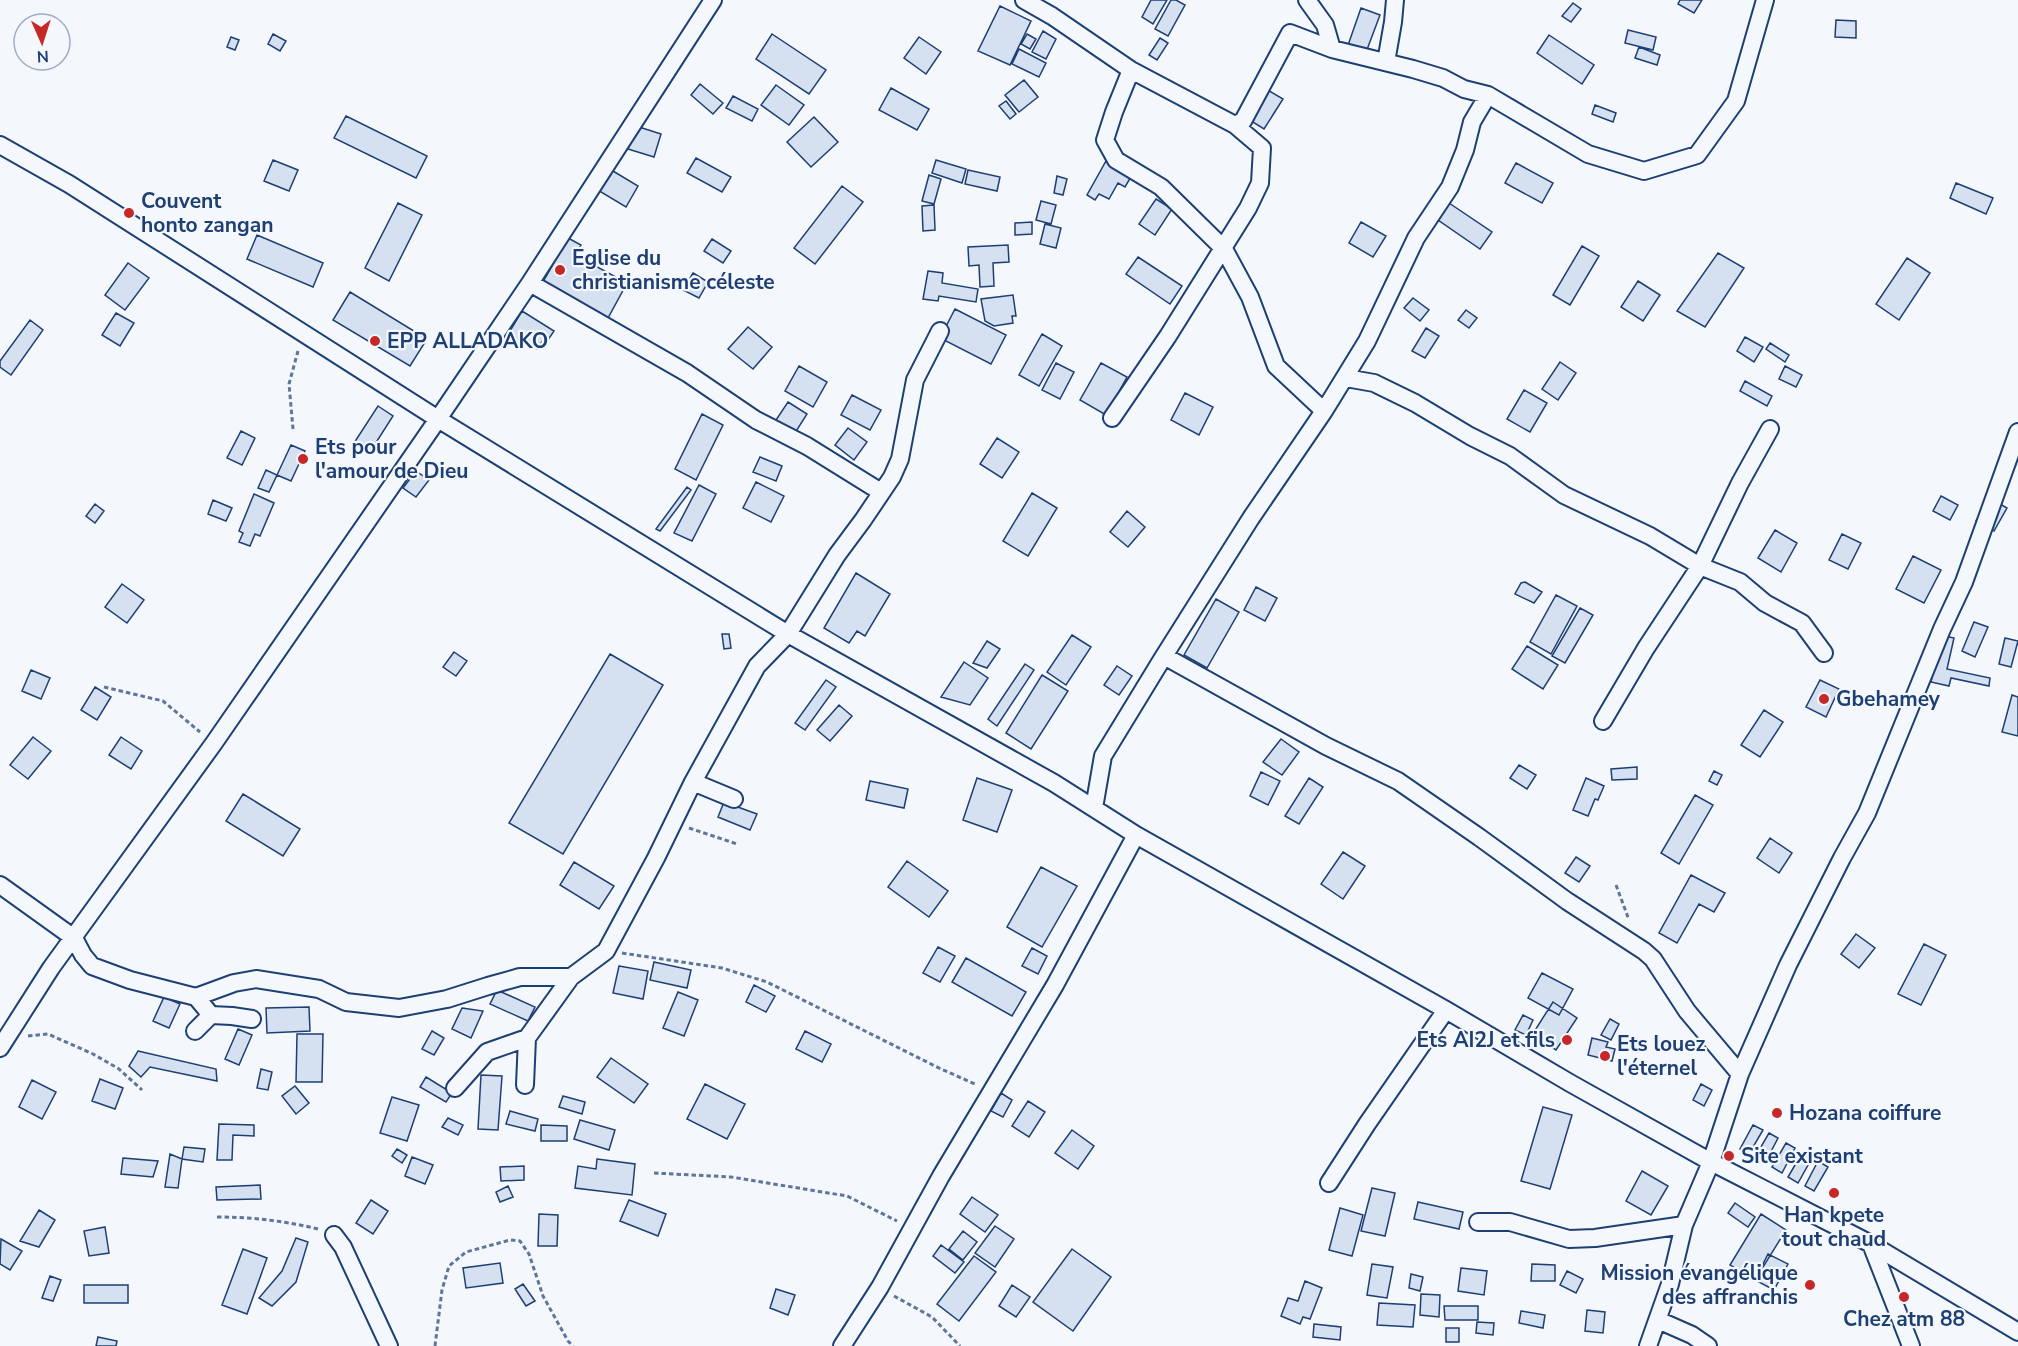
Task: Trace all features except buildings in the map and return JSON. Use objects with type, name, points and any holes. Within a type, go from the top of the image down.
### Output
[{"type":"street","points":[[3,1044],[51,968],[214,743],[438,419],[530,283],[713,0]]},
{"type":"street","points":[[1024,0],[1052,16],[1131,70],[1235,124],[1262,148],[1260,183],[1248,208],[1224,249],[1112,418]]},
{"type":"street","points":[[1307,0],[1325,25],[1332,49]]},
{"type":"street","points":[[1386,62],[1395,0]]},
{"type":"street","points":[[1235,124],[1243,121],[1290,33],[1332,49],[1443,78],[1464,89],[1488,95],[1588,154],[1644,171],[1697,155],[1736,101],[1766,0]]},
{"type":"street","points":[[1131,70],[1114,112],[1106,140],[1116,160],[1161,187],[1224,249],[1250,297],[1276,366],[1324,411]]},
{"type":"street","points":[[1094,808],[1103,756],[1251,518],[1346,378],[1367,341],[1416,238],[1450,188],[1465,150],[1472,122],[1488,95]]},
{"type":"street","points":[[0,145],[69,184],[438,419],[789,634],[1054,783],[1136,835],[1446,1010],[1570,1083],[1712,1162],[1871,1244],[2018,1332]]},
{"type":"street","points":[[530,283],[687,373],[756,420],[807,447],[881,492]]},
{"type":"street","points":[[525,1085],[527,1038],[571,977],[606,951],[656,858],[693,782],[757,666],[789,634],[900,459],[915,380],[940,331]]},
{"type":"street","points":[[1346,378],[1374,383],[1415,403],[1470,436],[1510,456],[1564,495],[1650,536],[1700,566],[1740,582],[1765,603],[1802,623],[1824,653]]},
{"type":"street","points":[[1603,722],[1646,648],[1700,566],[1740,483],[1770,429]]},
{"type":"street","points":[[1648,1346],[1670,1284],[1684,1225],[1712,1162],[1740,1074],[1794,954],[1867,813],[1942,629],[1964,582],[2018,432]]},
{"type":"street","points":[[1164,656],[1326,746],[1398,781],[1520,866],[1567,902],[1644,951],[1653,959],[1687,1011],[1740,1074]]},
{"type":"street","points":[[693,782],[734,799]]},
{"type":"street","points":[[842,1346],[880,1287],[991,1090],[1055,985],[1136,835]]},
{"type":"street","points":[[0,885],[74,938],[92,966],[130,980],[196,997],[211,1015],[252,1019]]},
{"type":"street","points":[[196,997],[234,982],[256,979],[319,989],[346,1002],[399,1008],[447,999],[520,977],[571,977]]},
{"type":"street","points":[[1329,1183],[1446,1010]]},
{"type":"street","points":[[195,1031],[211,1015]]},
{"type":"street","points":[[455,1088],[487,1052],[527,1038]]},
{"type":"street","points":[[1478,1222],[1510,1222],[1569,1239],[1595,1238],[1684,1225]]},
{"type":"street","points":[[334,1235],[343,1247],[389,1346]]},
{"type":"street","points":[[1871,1244],[1911,1346]]},
{"type":"street","points":[[1658,1320],[1692,1335],[1708,1346]]},
{"type":"path","points":[[293,429],[289,384],[304,332]]},
{"type":"path","points":[[104,687],[163,701],[214,743]]},
{"type":"path","points":[[673,823],[737,844]]},
{"type":"path","points":[[606,951],[722,968],[767,982],[941,1069],[991,1090]]},
{"type":"path","points":[[3,1044],[48,1034],[93,1054],[119,1069],[142,1090]]},
{"type":"path","points":[[654,1173],[731,1177],[847,1196],[913,1228]]},
{"type":"path","points":[[218,1217],[247,1217],[293,1223],[334,1235]]},
{"type":"path","points":[[435,1346],[442,1290],[449,1266],[466,1252],[510,1240],[520,1242],[529,1254],[543,1296],[573,1346]]},
{"type":"path","points":[[880,1287],[906,1305],[932,1317],[960,1346]]},
{"type":"place","name":"Couvent honto zangan","points":[[129,213]]},
{"type":"place","name":"Eglise du christianisme céleste","points":[[560,270]]},
{"type":"place","name":"EPP ALLADAKO","points":[[375,341]]},
{"type":"place","name":"Ets pour l'amour de Dieu","points":[[303,459]]},
{"type":"place","name":"Gbehamey","points":[[1824,699]]},
{"type":"place","name":"Ets AI2J et fils","points":[[1567,1040]]},
{"type":"place","name":"Ets louez l'éternel","points":[[1605,1056]]},
{"type":"place","name":"Hozana coiffure","points":[[1777,1113]]},
{"type":"place","name":"Site existant","points":[[1729,1156]]},
{"type":"place","name":"Han kpete tout chaud","points":[[1834,1193]]},
{"type":"place","name":"Mission évangélique des affranchis","points":[[1810,1285]]},
{"type":"place","name":"Chez atm 88","points":[[1904,1297]]}]
